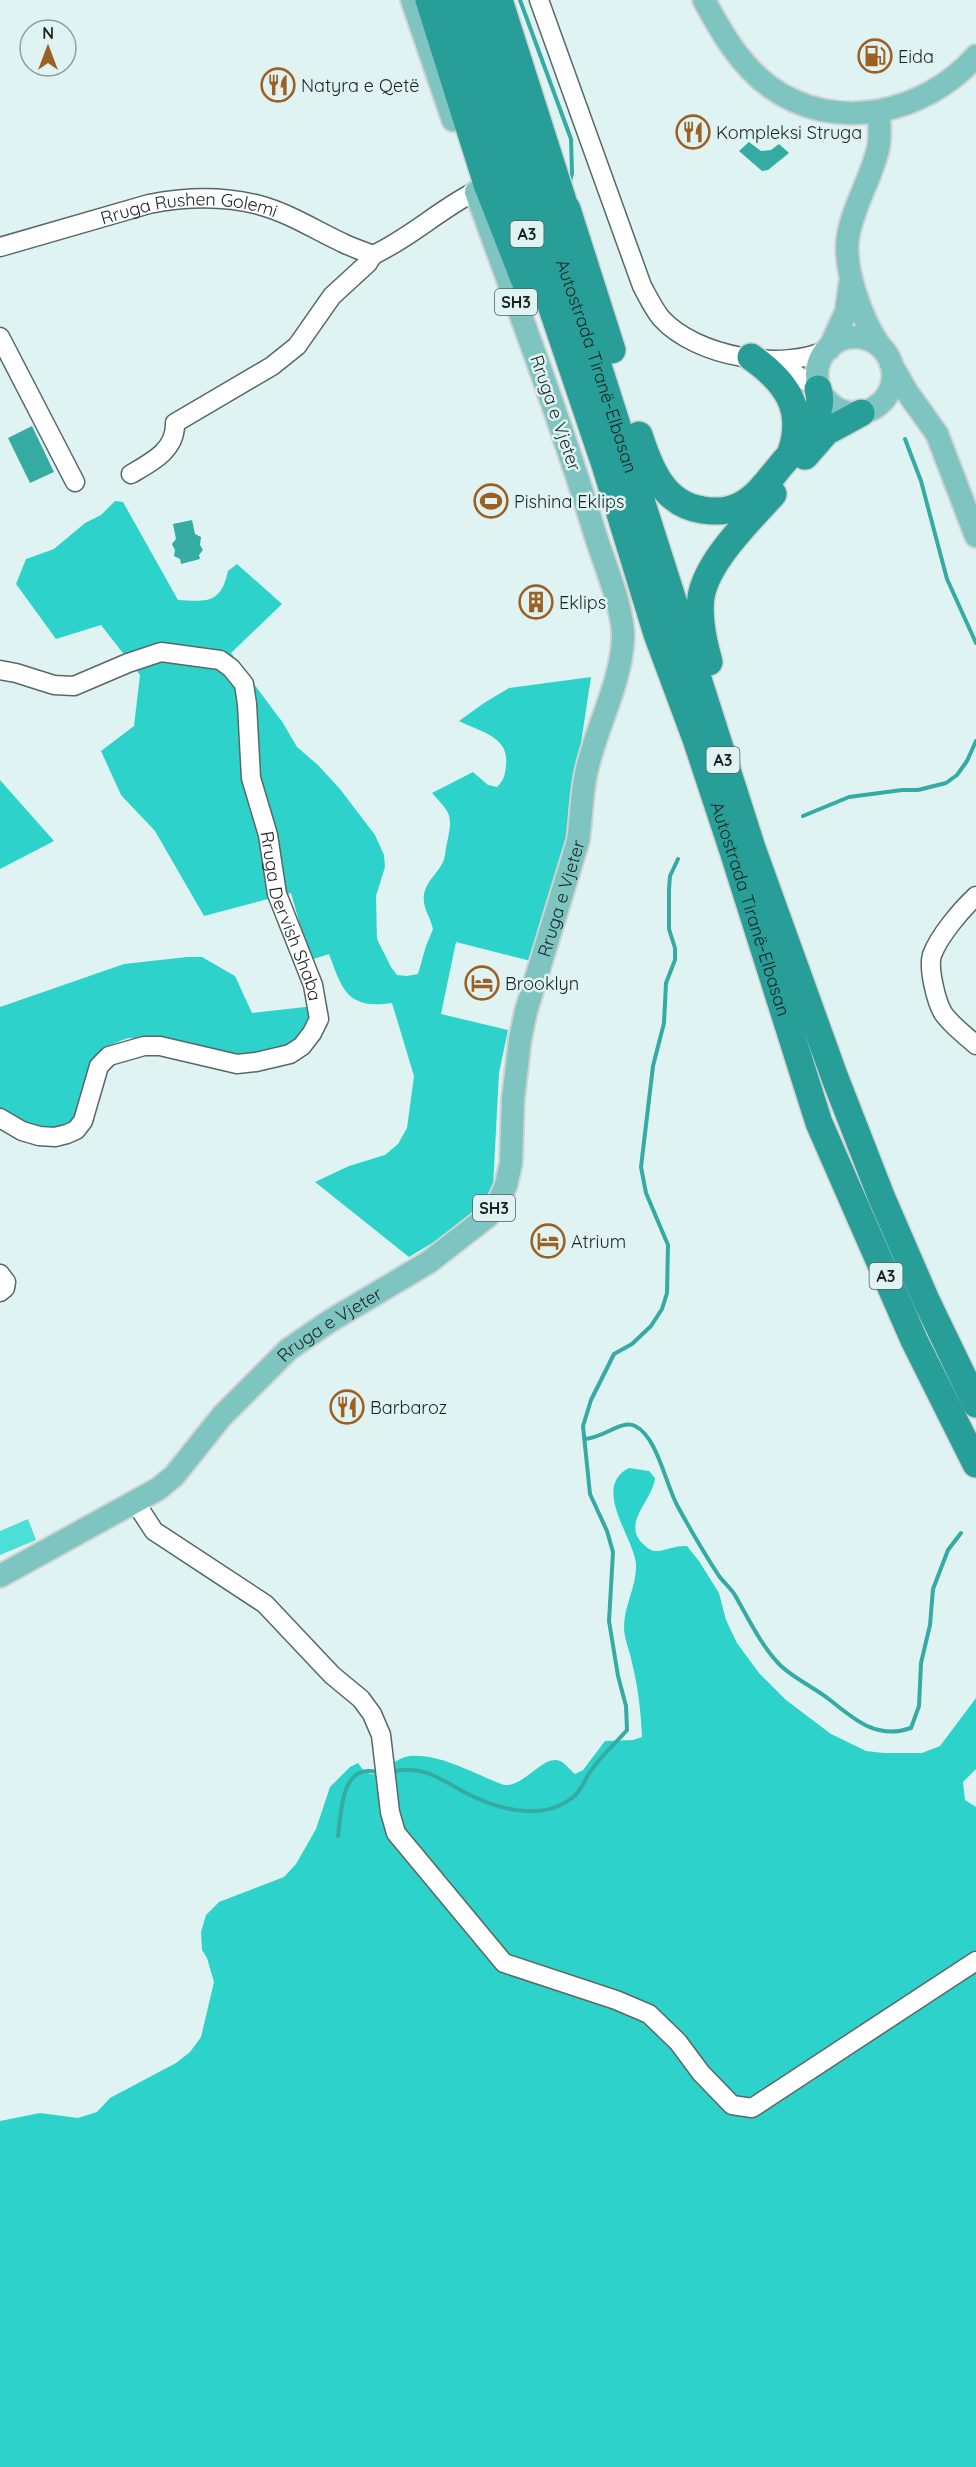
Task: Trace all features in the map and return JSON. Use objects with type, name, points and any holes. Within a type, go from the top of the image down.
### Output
[{"type":"highway","points":[[429,0],[487,184],[516,261],[583,428],[606,468]]},
{"type":"highway","name":"Autostrada Tiranë-Elbasan","points":[[448,0],[606,468],[657,634],[726,828],[819,1123],[914,1340],[976,1464]]},
{"type":"highway","name":"Autostrada Tiranë-Elbasan","points":[[471,0],[622,437],[740,812],[835,1078],[881,1196],[926,1300],[976,1404]]},
{"type":"highway","points":[[499,0],[646,456],[661,486],[677,502],[690,508],[708,511],[732,508],[753,495],[802,442],[814,421],[820,399],[818,389]]},
{"type":"highway","points":[[567,209],[622,437]]},
{"type":"highway","points":[[751,357],[773,374],[791,400],[796,428],[793,446],[788,457]]},
{"type":"highway","points":[[740,812],[742,791],[738,754],[712,674],[701,627],[701,598],[705,583],[735,538],[821,438],[832,428],[863,412]]},
{"type":"main road","name":"Rruga e Vjeter","points":[[0,1576],[135,1502],[174,1476],[222,1416],[289,1349],[455,1244],[488,1216],[499,1201],[506,1185],[511,1163],[513,1099],[526,1011],[578,841],[583,786],[594,741],[618,667],[623,637],[617,604],[570,449],[476,191],[411,0]]},
{"type":"main road","points":[[704,0],[741,60],[771,88],[788,97],[822,109],[853,114],[879,112],[900,107],[941,88],[976,56]]},
{"type":"main road","points":[[879,112],[878,149],[848,238],[851,274],[866,324],[907,392],[934,427],[976,536]]},
{"type":"main road","points":[[851,274],[846,312],[829,348],[820,358],[817,372],[818,389],[824,399],[836,409],[846,412],[906,411],[922,417],[934,427]]},
{"type":"main road","points":[[829,348],[841,341],[854,338],[867,340],[885,355],[893,376],[887,395],[874,408],[863,412]]},
{"type":"street","points":[[539,0],[642,286],[662,319],[704,346],[751,357],[778,361],[820,353],[829,348]]},
{"type":"street","points":[[131,474],[159,459],[175,435],[175,423],[272,366],[297,346],[332,296],[368,263],[373,255],[401,241],[476,191]]},
{"type":"street","name":"Rruga Rushen Golemi","points":[[0,247],[149,204],[167,201],[210,200],[237,201],[261,206],[290,216],[345,244],[373,255]]},
{"type":"street","points":[[0,337],[75,482]]},
{"type":"street","points":[[751,357],[794,373],[818,389]]},
{"type":"street","name":"Rruga Dervish Shaba","points":[[0,670],[54,685],[74,686],[128,663],[162,652],[220,660],[231,668],[244,684],[250,778],[268,835],[277,894],[314,985],[319,1019],[302,1046],[290,1054],[256,1062],[237,1065],[160,1046],[144,1046],[110,1056],[99,1066],[83,1121],[76,1130],[67,1134],[56,1137],[39,1136],[22,1131],[0,1118]]},
{"type":"street","points":[[976,896],[959,912],[932,956],[933,980],[939,1004],[944,1014],[976,1045]]},
{"type":"street","points":[[0,1274],[6,1282],[5,1288],[0,1292]]},
{"type":"street","points":[[135,1502],[154,1531],[265,1604],[332,1675],[361,1699],[372,1714],[381,1735],[390,1812],[396,1833],[504,1963],[649,2014],[678,2042],[701,2073],[732,2105],[752,2108],[976,1961]]},
{"type":"shaded area","points":[[749,142],[761,151],[771,150],[779,144],[789,153],[768,170],[762,171],[739,151]]},
{"type":"shaded area","points":[[32,426],[54,472],[30,483],[8,438]]},
{"type":"shaded area","points":[[115,501],[123,502],[178,600],[205,600],[217,595],[225,582],[228,571],[237,564],[282,604],[231,653],[283,723],[297,747],[340,789],[375,835],[384,855],[385,867],[376,896],[377,939],[397,975],[418,974],[433,929],[425,908],[424,894],[444,860],[450,820],[447,811],[432,793],[473,772],[488,785],[497,787],[505,775],[506,756],[498,741],[459,721],[509,688],[591,677],[565,848],[531,961],[456,942],[441,1014],[508,1030],[499,1073],[493,1187],[464,1224],[409,1257],[315,1182],[349,1166],[385,1155],[398,1144],[407,1128],[414,1076],[392,1003],[366,1003],[350,995],[339,979],[329,954],[310,960],[291,893],[204,916],[155,831],[121,795],[101,751],[134,726],[140,675],[101,625],[56,639],[16,584],[26,559],[54,549],[85,523],[101,515]]},
{"type":"shaded area","points":[[192,520],[195,534],[201,537],[200,545],[203,550],[199,555],[200,559],[181,564],[180,559],[174,556],[175,550],[172,544],[176,539],[173,524]]},
{"type":"shaded area","points":[[0,780],[54,841],[0,869]]},
{"type":"shaded area","points":[[202,957],[235,976],[252,1013],[314,1006],[304,1036],[279,1052],[227,1056],[171,1040],[128,1038],[105,1047],[91,1060],[78,1119],[58,1130],[34,1128],[0,1109],[0,1007],[124,964]]},
{"type":"shaded area","points":[[629,1468],[649,1471],[655,1478],[635,1527],[642,1543],[654,1551],[687,1546],[719,1593],[726,1620],[737,1643],[759,1673],[786,1700],[831,1734],[866,1751],[922,1753],[940,1746],[976,1698],[976,1769],[963,1782],[965,1800],[976,1807],[976,2467],[0,2467],[0,2121],[40,2113],[78,2118],[97,2112],[110,2098],[176,2063],[190,2052],[201,2037],[214,1982],[207,1958],[202,1950],[201,1932],[206,1915],[219,1902],[284,1877],[296,1864],[316,1829],[330,1787],[350,1767],[358,1763],[364,1771],[377,1774],[402,1758],[422,1756],[446,1761],[504,1785],[519,1781],[540,1766],[554,1760],[562,1762],[575,1774],[583,1770],[605,1741],[633,1740],[642,1737],[638,1690],[624,1627],[635,1580],[636,1564],[614,1500],[614,1487],[618,1477]]},
{"type":"shaded area","points":[[28,1519],[36,1540],[0,1555],[0,1531]]},
{"type":"waterway","points":[[520,0],[571,139],[570,182]]},
{"type":"waterway","points":[[905,439],[921,481],[947,579],[976,643]]},
{"type":"waterway","points":[[803,816],[849,797],[918,790],[946,783],[957,775],[967,761],[976,741]]},
{"type":"waterway","points":[[391,1772],[421,1771],[438,1777],[477,1798],[504,1808],[547,1810],[576,1795],[597,1763],[627,1730],[626,1706],[618,1676],[609,1621],[613,1552],[607,1531],[590,1494],[583,1426],[591,1400],[614,1354],[632,1344],[651,1326],[662,1309],[667,1293],[668,1245],[646,1193],[641,1167],[653,1066],[664,1023],[666,983],[675,960],[675,948],[669,929],[669,889],[670,876],[678,859]]},
{"type":"waterway","points":[[584,1439],[624,1425],[635,1426],[643,1431],[655,1450],[677,1505],[692,1532],[768,1650],[792,1675],[858,1721],[877,1730],[888,1732],[911,1728],[919,1706],[921,1663],[930,1625],[933,1589],[948,1550],[961,1533]]},
{"type":"waterway","points":[[338,1836],[342,1804],[349,1782],[364,1771],[376,1772]]},
{"type":"place","name":"Eida","points":[[875,56]]},
{"type":"place","name":"Natyra e Qetë","points":[[278,85]]},
{"type":"place","name":"Kompleksi Struga","points":[[693,132]]},
{"type":"place","name":"Pishina Eklips","points":[[491,501]]},
{"type":"place","name":"Eklips","points":[[536,602]]},
{"type":"place","name":"Brooklyn","points":[[482,983]]},
{"type":"place","name":"Atrium","points":[[548,1241]]},
{"type":"place","name":"Barbaroz","points":[[347,1407]]}]
